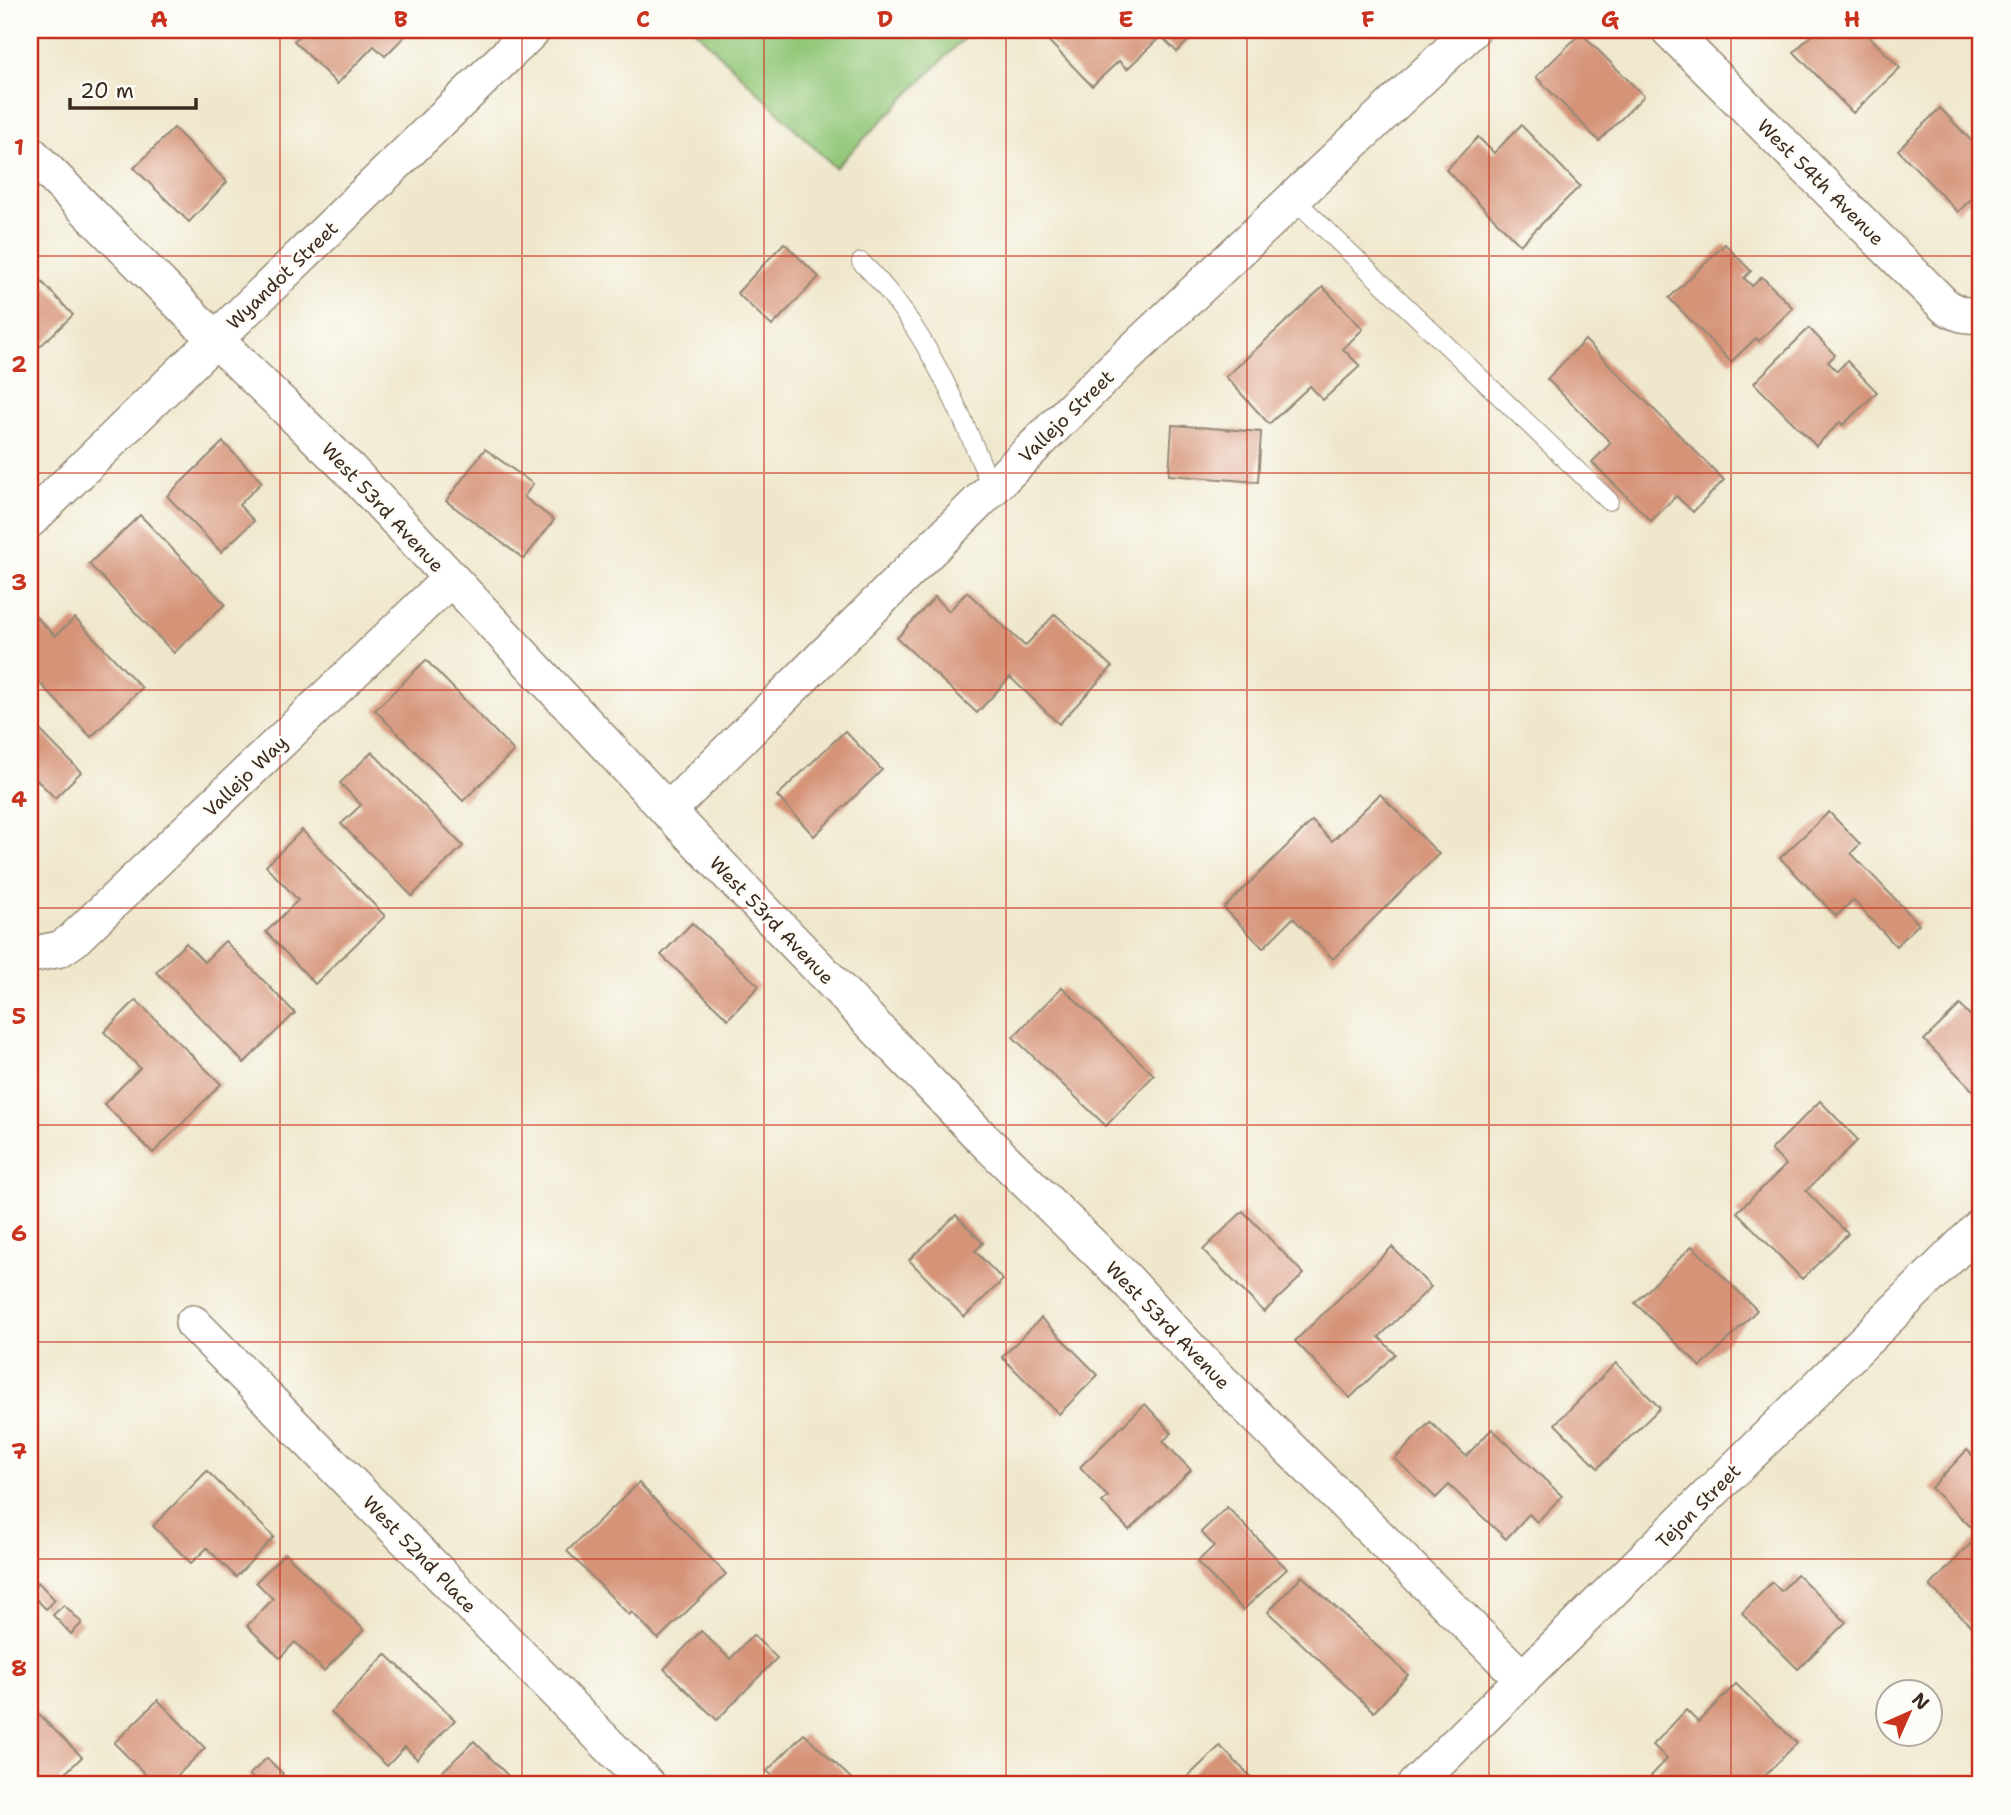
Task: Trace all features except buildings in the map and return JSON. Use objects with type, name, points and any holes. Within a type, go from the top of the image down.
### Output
[{"type":"street","name":"Wyandot Street","points":[[30,520],[533,30]]},
{"type":"street","name":"Vallejo Street","points":[[668,811],[1091,390],[1472,30]]},
{"type":"street","name":"West 54th Avenue","points":[[1669,30],[1946,307],[1958,314],[1981,314]]},
{"type":"street","name":"West 53rd Avenue","points":[[30,153],[349,469],[668,811],[981,1137],[1125,1278],[1204,1364],[1522,1679]]},
{"type":"street","name":"Vallejo Way","points":[[30,956],[60,949],[73,940],[450,579]]},
{"type":"street","name":"Tejon Street","points":[[1415,1785],[1981,1226]]},
{"type":"street","name":"West 52nd Place","points":[[192,1322],[648,1785]]},
{"type":"lane","points":[[1294,199],[1609,501]]},
{"type":"lane","points":[[862,262],[886,285],[933,360],[965,423],[992,489]]},
{"type":"green space","points":[[695,30],[972,30],[835,168]]}]
